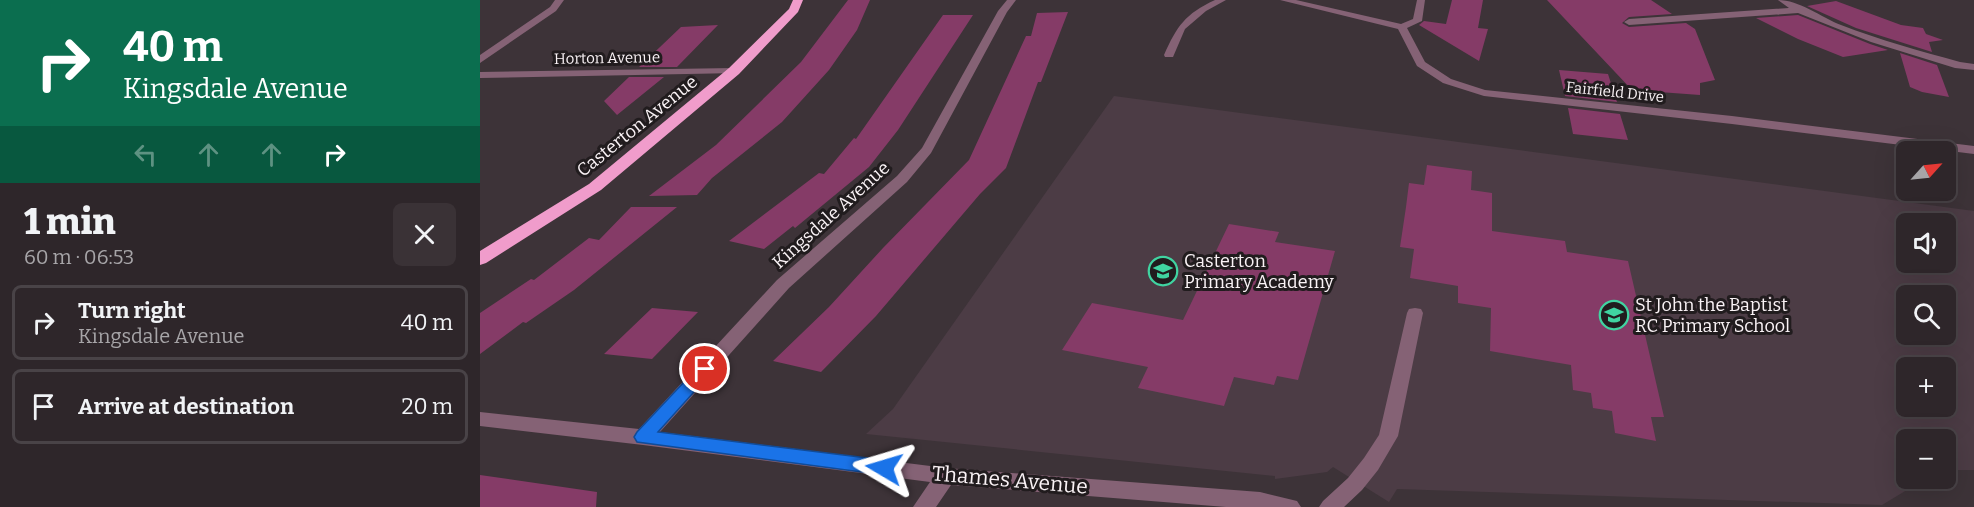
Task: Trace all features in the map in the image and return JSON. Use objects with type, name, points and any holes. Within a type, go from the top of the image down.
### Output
[{"type":"highway","name":"Casterton Avenue","points":[[480,259],[595,187],[734,71],[794,10],[798,0]]},
{"type":"street","points":[[480,60],[553,9],[560,0]]},
{"type":"street","name":"Kingsdale Avenue","points":[[643,437],[783,284],[902,179],[927,150],[1003,10],[1012,0]]},
{"type":"street","points":[[1169,55],[1181,28],[1203,9],[1222,0]]},
{"type":"street","points":[[1284,0],[1402,27],[1417,21],[1421,0]]},
{"type":"street","points":[[1782,0],[1799,10],[1856,34],[1972,68]]},
{"type":"street","points":[[1629,21],[1799,10]]},
{"type":"street","name":"Fairfield Drive","points":[[1402,27],[1421,64],[1447,81],[1484,93],[1732,120],[1974,150]]},
{"type":"street","name":"Horton Avenue","points":[[480,75],[734,71]]},
{"type":"street","points":[[1330,507],[1371,464],[1388,436],[1414,313]]},
{"type":"street","name":"Thames Avenue","points":[[480,419],[643,437],[946,476],[1260,501],[1290,507]]},
{"type":"street","points":[[924,507],[946,476]]},
{"type":"shaded area","name":"St John the Baptist RC Primary School","points":[[1114,96],[1974,211],[1974,470],[1956,470],[1956,429],[1896,429],[1896,489],[1908,489],[1882,505],[1397,489],[1389,502],[1333,467],[1327,472],[1275,479],[1275,476],[866,434],[893,409]]},
{"type":"building","points":[[848,0],[870,0],[857,30],[829,70],[782,122],[712,178],[697,195],[649,196],[716,145],[801,62]]},
{"type":"building","points":[[1452,0],[1483,0],[1478,28],[1488,29],[1479,61],[1419,25],[1424,21],[1446,24]]},
{"type":"building","points":[[1547,0],[1651,0],[1672,14],[1629,17],[1622,23],[1629,27],[1686,23],[1695,29],[1715,80],[1700,83],[1700,95],[1632,90]]},
{"type":"building","points":[[1836,1],[1901,25],[1923,28],[1926,34],[1943,40],[1929,42],[1932,52],[1856,28],[1807,6]]},
{"type":"building","points":[[1068,12],[1041,82],[1038,82],[1006,168],[980,194],[876,316],[821,372],[773,361],[829,307],[969,160],[1026,36],[1031,36],[1037,13]]},
{"type":"building","points":[[943,15],[973,15],[898,130],[869,167],[795,228],[793,226],[764,249],[729,241],[819,173],[824,174],[854,138],[856,139]]},
{"type":"building","points":[[1798,15],[1888,50],[1843,57],[1798,39],[1756,18]]},
{"type":"building","points":[[718,25],[677,67],[639,67],[681,27]]},
{"type":"building","points":[[1900,53],[1937,65],[1949,97],[1922,92],[1910,87]]},
{"type":"building","points":[[1559,70],[1608,74],[1617,102],[1565,96]]},
{"type":"building","points":[[629,77],[664,77],[617,115],[604,101]]},
{"type":"building","points":[[1568,108],[1620,114],[1628,140],[1573,134]]},
{"type":"building","points":[[1427,165],[1472,171],[1471,190],[1492,193],[1492,231],[1565,241],[1567,252],[1628,261],[1664,417],[1651,417],[1656,441],[1615,433],[1612,411],[1593,408],[1591,393],[1573,390],[1571,365],[1490,351],[1491,308],[1458,303],[1458,286],[1410,278],[1414,249],[1400,247],[1409,183],[1424,185]]},
{"type":"building","points":[[631,207],[677,207],[574,290],[526,323],[523,322],[480,354],[480,313],[531,279],[534,280],[589,238],[599,240]]},
{"type":"building","points":[[1229,224],[1279,232],[1275,242],[1335,251],[1298,380],[1277,376],[1274,385],[1234,377],[1224,406],[1138,388],[1148,367],[1062,350],[1092,303],[1183,320]]},
{"type":"building","points":[[652,308],[698,312],[652,359],[604,354]]},
{"type":"building","points":[[480,475],[597,492],[596,507],[480,507]]},
{"type":"place","name":"Casterton Primary Academy","points":[[1163,271]]},
{"type":"place","name":"St John the Baptist RC Primary School","points":[[1614,315]]},
{"type":"route","points":[[705,369],[643,437],[884,468]]}]
